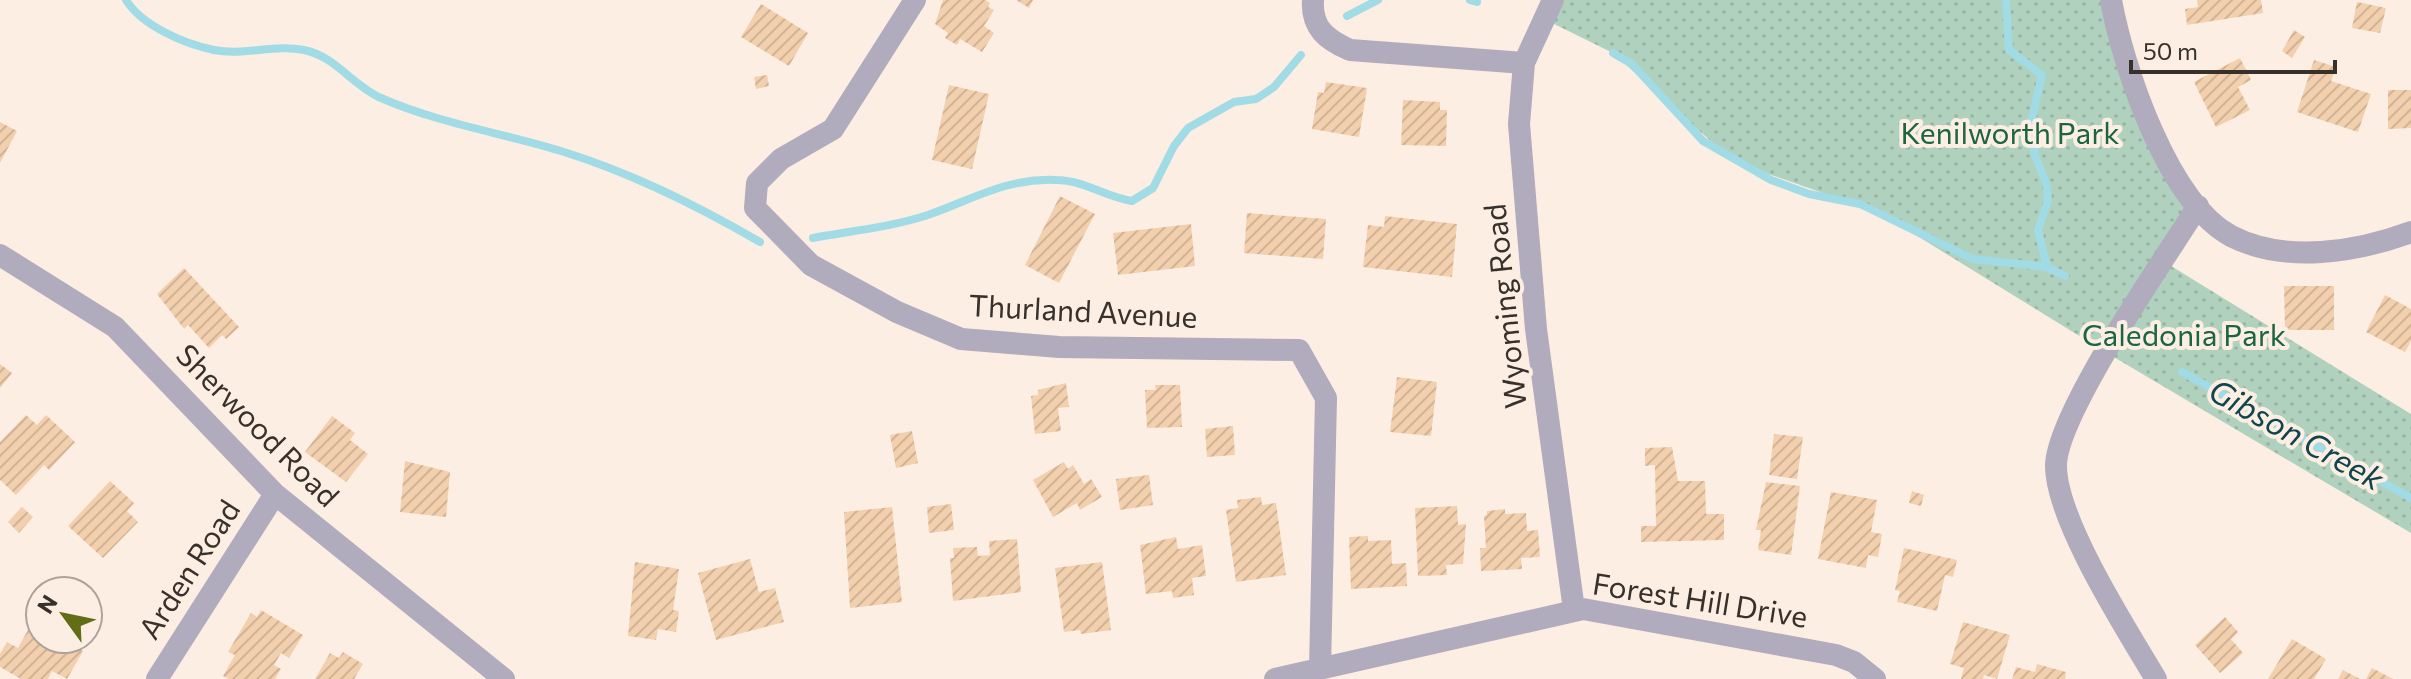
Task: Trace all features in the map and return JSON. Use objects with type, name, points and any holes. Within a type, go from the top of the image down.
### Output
[{"type":"street","name":"Thurland Avenue","points":[[915,0],[833,129],[781,159],[757,183],[755,208],[811,265],[897,312],[961,339],[1059,347],[1299,350],[1326,398],[1320,669]]},
{"type":"street","points":[[1313,0],[1313,16],[1319,30],[1331,42],[1350,50],[1524,63]]},
{"type":"street","name":"Wyoming Road","points":[[1553,0],[1524,63],[1519,124],[1529,260],[1574,610]]},
{"type":"street","points":[[2111,0],[2121,44],[2151,127],[2171,167],[2198,206],[2232,236],[2282,250],[2343,249],[2411,232]]},
{"type":"street","points":[[2156,679],[2079,538],[2059,492],[2055,464],[2062,436],[2080,398],[2198,206]]},
{"type":"street","name":"Sherwood Road","points":[[0,255],[115,327],[275,494],[504,679]]},
{"type":"street","name":"Arden Road","points":[[157,679],[275,494]]},
{"type":"street","name":"Forest Hill Drive","points":[[1275,679],[1574,610],[1604,611],[1836,655],[1854,662],[1875,679]]},
{"type":"green space","name":"Kenilworth Park","points":[[1554,0],[2112,0],[2121,44],[2198,206],[2163,261],[2411,414],[2411,533],[2107,353],[1880,213],[1734,162],[1613,53],[1544,19]]},
{"type":"building","points":[[943,0],[985,0],[990,3],[988,7],[994,10],[984,26],[994,33],[982,52],[960,39],[957,45],[945,38],[948,33],[935,24]]},
{"type":"building","points":[[1016,0],[1033,0],[1029,8]]},
{"type":"building","points":[[2197,0],[2261,0],[2263,13],[2187,25],[2185,9],[2198,7]]},
{"type":"building","points":[[2357,2],[2386,8],[2380,33],[2352,28]]},
{"type":"building","points":[[761,4],[808,33],[789,66],[741,37]]},
{"type":"building","points":[[2294,30],[2305,37],[2292,58],[2282,51]]},
{"type":"building","points":[[2240,58],[2251,80],[2238,87],[2250,110],[2216,127],[2194,82]]},
{"type":"building","points":[[2314,60],[2336,67],[2331,81],[2371,94],[2358,132],[2297,112]]},
{"type":"building","points":[[767,75],[769,86],[756,89],[754,77]]},
{"type":"building","points":[[1326,82],[1367,88],[1359,137],[1312,129],[1318,92],[1324,93]]},
{"type":"building","points":[[949,85],[989,94],[972,169],[932,160]]},
{"type":"building","points":[[2388,90],[2411,90],[2411,128],[2388,129]]},
{"type":"building","points":[[1403,100],[1440,102],[1440,110],[1447,110],[1446,146],[1401,145]]},
{"type":"building","points":[[0,122],[17,131],[0,163]]},
{"type":"building","points":[[1060,196],[1095,214],[1059,283],[1025,265]]},
{"type":"building","points":[[1247,213],[1326,219],[1323,259],[1244,253]]},
{"type":"building","points":[[1385,216],[1457,224],[1452,277],[1363,267],[1368,225],[1384,227]]},
{"type":"building","points":[[1191,224],[1195,266],[1118,275],[1113,233]]},
{"type":"building","points":[[184,268],[239,327],[226,339],[222,335],[209,348],[188,325],[184,329],[157,294]]},
{"type":"building","points":[[2284,286],[2334,286],[2334,330],[2285,330]]},
{"type":"building","points":[[2385,295],[2411,309],[2411,341],[2405,352],[2366,332]]},
{"type":"building","points":[[0,364],[12,373],[0,388]]},
{"type":"building","points":[[1397,377],[1437,382],[1431,436],[1390,432]]},
{"type":"building","points":[[1066,383],[1069,407],[1058,408],[1061,431],[1035,434],[1031,396],[1038,395],[1038,390]]},
{"type":"building","points":[[1155,385],[1180,385],[1182,427],[1147,428],[1145,390],[1156,390]]},
{"type":"building","points":[[26,415],[37,425],[46,415],[75,442],[49,470],[44,465],[16,495],[0,480],[0,442]]},
{"type":"building","points":[[332,416],[355,433],[350,440],[368,454],[346,482],[305,452]]},
{"type":"building","points":[[1233,426],[1235,455],[1207,457],[1205,429]]},
{"type":"building","points":[[912,431],[918,463],[896,468],[890,435]]},
{"type":"building","points":[[1774,434],[1803,437],[1797,479],[1769,475]]},
{"type":"building","points":[[1672,447],[1678,481],[1705,481],[1706,514],[1724,514],[1724,540],[1641,542],[1641,526],[1656,526],[1655,465],[1645,466],[1645,448]]},
{"type":"building","points":[[405,461],[450,472],[446,517],[400,512]]},
{"type":"building","points":[[1064,462],[1068,469],[1073,465],[1084,484],[1091,479],[1102,497],[1080,510],[1077,503],[1053,517],[1033,480]]},
{"type":"building","points":[[1149,475],[1153,505],[1120,510],[1116,479]]},
{"type":"building","points":[[110,481],[134,503],[127,511],[138,522],[103,558],[68,526]]},
{"type":"building","points":[[1766,482],[1800,486],[1791,555],[1758,550],[1761,530],[1756,530]]},
{"type":"building","points":[[1912,491],[1924,495],[1921,506],[1909,503]]},
{"type":"building","points":[[1831,492],[1877,500],[1871,532],[1882,534],[1878,557],[1868,555],[1866,568],[1818,559]]},
{"type":"building","points":[[1261,497],[1262,505],[1276,503],[1286,575],[1236,582],[1226,510],[1238,508],[1237,500]]},
{"type":"building","points":[[951,504],[954,530],[929,533],[927,507]]},
{"type":"building","points":[[1457,506],[1458,525],[1466,524],[1463,564],[1446,565],[1447,575],[1418,576],[1415,508]]},
{"type":"building","points":[[22,507],[33,517],[19,533],[8,522]]},
{"type":"building","points":[[892,507],[902,602],[850,608],[844,512]]},
{"type":"building","points":[[1505,509],[1505,514],[1526,513],[1527,531],[1538,530],[1540,557],[1521,558],[1522,569],[1481,571],[1480,548],[1486,548],[1484,516],[1487,511]]},
{"type":"building","points":[[1368,536],[1368,541],[1391,540],[1392,564],[1406,563],[1407,586],[1351,589],[1349,537]]},
{"type":"building","points":[[1176,537],[1178,549],[1202,545],[1206,576],[1192,578],[1194,595],[1173,598],[1172,591],[1146,594],[1140,545]]},
{"type":"building","points":[[1017,539],[1021,592],[953,601],[950,558],[954,558],[953,548],[977,547],[978,556],[990,555],[989,541]]},
{"type":"building","points":[[1904,548],[1957,560],[1953,577],[1945,575],[1937,611],[1897,602],[1900,591],[1895,590]]},
{"type":"building","points":[[750,559],[759,592],[775,588],[784,622],[716,640],[698,573]]},
{"type":"building","points":[[635,562],[679,569],[673,610],[679,611],[676,632],[658,629],[656,640],[628,636]]},
{"type":"building","points":[[1102,562],[1111,630],[1081,634],[1080,630],[1064,632],[1055,568]]},
{"type":"building","points":[[261,610],[303,635],[289,658],[281,653],[274,665],[281,669],[275,679],[229,679],[223,676],[235,655],[228,652],[251,613],[257,617]]},
{"type":"building","points":[[2225,617],[2238,632],[2231,639],[2243,653],[2220,673],[2195,645]]},
{"type":"building","points":[[1963,622],[2010,635],[1997,679],[1984,675],[1983,679],[1961,679],[1964,668],[1950,664]]},
{"type":"building","points":[[24,637],[24,655],[81,655],[67,679],[52,671],[48,679],[21,679],[0,667],[0,654],[7,642],[18,648]]},
{"type":"building","points":[[2292,639],[2326,659],[2314,679],[2268,679]]},
{"type":"building","points":[[343,652],[363,664],[354,679],[315,679],[330,653],[339,658]]},
{"type":"building","points":[[2037,664],[2066,672],[2065,679],[2012,679],[2016,667],[2035,672]]},
{"type":"building","points":[[2372,668],[2393,679],[2366,679]]},
{"type":"building","points":[[2343,670],[2360,679],[2338,679]]},
{"type":"waterway","points":[[126,0],[153,26],[203,47],[236,52],[293,49],[315,53],[381,98],[447,121],[561,151],[613,169],[688,203],[760,242]]},
{"type":"waterway","points":[[1347,16],[1378,0]]},
{"type":"waterway","points":[[1470,0],[1477,2]]},
{"type":"waterway","points":[[2006,0],[2009,50],[2042,75],[2030,127],[2035,155],[2047,186],[2048,201],[2038,230],[2047,267]]},
{"type":"waterway","points":[[1613,53],[1632,64],[1703,141],[1771,180],[1809,194],[1860,204],[1973,259],[2047,267],[2065,276]]},
{"type":"waterway","points":[[813,238],[914,219],[1005,186],[1038,180],[1076,183],[1132,201],[1153,188],[1174,146],[1188,128],[1234,102],[1256,99],[1274,87],[1301,55]]},
{"type":"waterway","name":"Gibson Creek","points":[[2182,372],[2411,498]]},
{"type":"park label","name":"Caledonia Park","points":[[2184,336]]}]
